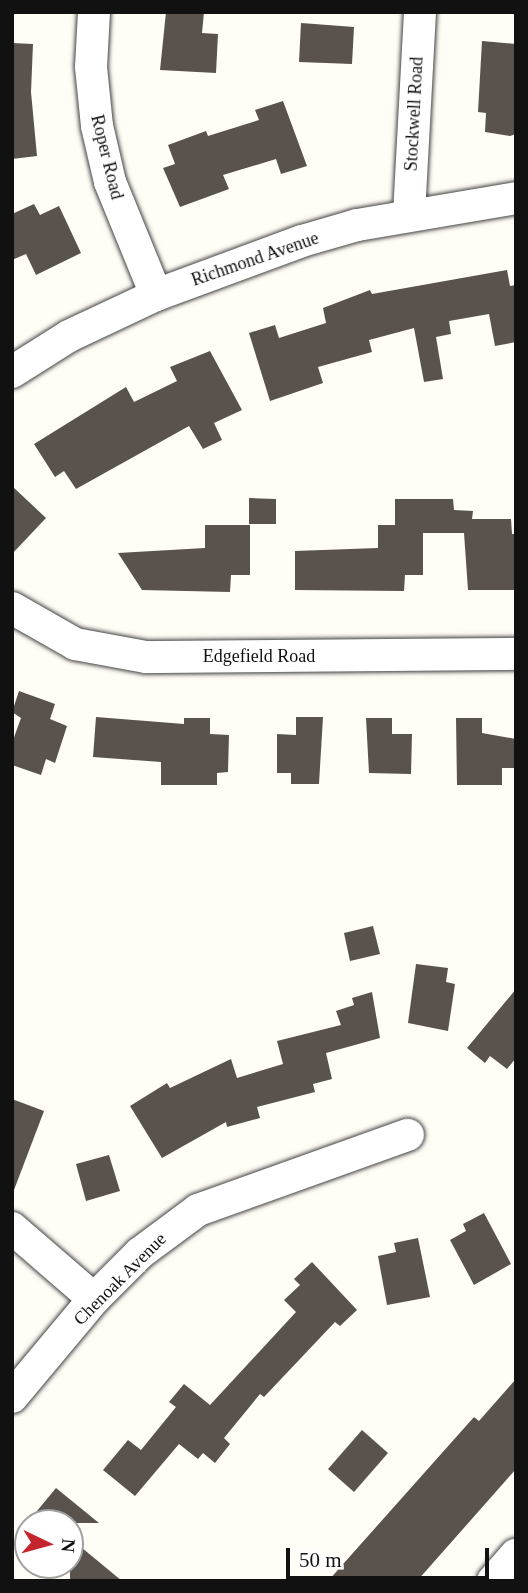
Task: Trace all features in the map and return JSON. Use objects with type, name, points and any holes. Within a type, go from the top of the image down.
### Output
[{"type":"street","name":"Roper Road","points":[[94,12],[91,67],[97,126],[110,182],[156,295]]},
{"type":"street","name":"Stockwell Road","points":[[409,215],[419,12]]},
{"type":"street","name":"Richmond Avenue","points":[[12,372],[69,336],[156,295],[302,241],[409,215],[516,198]]},
{"type":"street","name":"Edgefield Road","points":[[12,608],[75,643],[146,657],[516,654]]},
{"type":"street","name":"Chenoak Avenue","points":[[12,1397],[94,1299],[140,1253],[198,1210],[408,1135]]},
{"type":"street","points":[[12,1228],[94,1299]]},
{"type":"street","points":[[494,1581],[516,1555]]},
{"type":"building","points":[[166,12],[204,12],[202,33],[218,34],[216,73],[160,70]]},
{"type":"building","points":[[301,23],[354,27],[352,64],[299,62]]},
{"type":"building","points":[[482,41],[516,44],[516,134],[510,136],[485,132],[486,113],[478,112]]},
{"type":"building","points":[[12,43],[33,44],[31,92],[37,156],[12,159]]},
{"type":"building","points":[[283,101],[307,166],[281,174],[276,159],[223,175],[229,189],[180,207],[163,168],[175,164],[168,145],[206,131],[208,136],[259,120],[255,110]]},
{"type":"building","points":[[34,204],[40,215],[59,206],[81,253],[36,275],[26,254],[12,260],[12,214]]},
{"type":"building","points":[[507,270],[510,286],[516,285],[516,342],[495,346],[489,314],[449,321],[451,334],[436,337],[443,379],[424,382],[414,328],[369,340],[372,352],[318,367],[323,383],[270,401],[249,333],[275,325],[279,338],[326,323],[323,308],[370,290],[372,294]]},
{"type":"building","points":[[210,351],[242,410],[214,423],[222,440],[203,449],[189,426],[76,489],[64,471],[55,477],[34,444],[126,387],[134,402],[177,381],[170,367]]},
{"type":"building","points":[[12,486],[46,518],[12,554]]},
{"type":"building","points":[[249,498],[276,499],[276,524],[249,524]]},
{"type":"building","points":[[395,499],[453,499],[454,510],[473,511],[472,519],[511,519],[512,534],[516,534],[516,590],[468,590],[464,533],[423,533],[423,575],[405,575],[404,591],[295,590],[295,551],[378,548],[378,525],[395,525]]},
{"type":"building","points":[[205,525],[250,525],[250,575],[231,575],[230,592],[142,590],[118,553],[205,548]]},
{"type":"building","points":[[19,691],[55,704],[50,719],[67,726],[55,763],[46,759],[41,775],[12,765],[12,743],[21,718],[12,712]]},
{"type":"building","points":[[96,717],[184,724],[184,718],[210,718],[210,734],[229,735],[228,772],[217,773],[217,785],[161,785],[161,762],[93,757]]},
{"type":"building","points":[[296,717],[323,717],[319,784],[291,784],[291,773],[277,773],[277,734],[296,735]]},
{"type":"building","points":[[366,718],[392,718],[392,734],[412,734],[411,774],[369,773]]},
{"type":"building","points":[[456,718],[482,718],[482,733],[516,739],[516,768],[502,768],[502,785],[457,785]]},
{"type":"building","points":[[373,926],[380,954],[350,961],[344,933]]},
{"type":"building","points":[[416,964],[448,968],[446,982],[455,984],[448,1031],[408,1023]]},
{"type":"building","points":[[516,989],[516,1058],[507,1069],[490,1056],[485,1063],[467,1048]]},
{"type":"building","points":[[372,992],[380,1038],[326,1053],[332,1079],[313,1084],[315,1092],[257,1107],[260,1118],[227,1127],[226,1122],[162,1158],[130,1106],[167,1083],[170,1088],[231,1059],[237,1078],[283,1064],[277,1041],[341,1025],[336,1011],[354,1005],[352,998]]},
{"type":"building","points":[[12,1099],[44,1111],[14,1190],[12,1189]]},
{"type":"building","points":[[109,1155],[120,1191],[86,1201],[76,1164]]},
{"type":"building","points":[[484,1213],[511,1264],[474,1285],[450,1240],[466,1231],[463,1224]]},
{"type":"building","points":[[418,1238],[430,1297],[387,1305],[378,1256],[396,1252],[394,1243]]},
{"type":"building","points":[[312,1262],[357,1310],[340,1326],[335,1322],[264,1397],[260,1394],[224,1438],[230,1444],[215,1463],[203,1453],[198,1459],[179,1444],[135,1496],[103,1470],[128,1440],[141,1450],[176,1407],[169,1402],[184,1384],[210,1405],[296,1312],[284,1300],[300,1285],[294,1279]]},
{"type":"building","points":[[516,1379],[516,1469],[417,1581],[328,1581],[474,1417],[479,1421]]},
{"type":"building","points":[[362,1430],[388,1453],[354,1492],[328,1469]]},
{"type":"building","points":[[56,1488],[82,1509],[39,1509]]},
{"type":"building","points":[[84,1511],[99,1523],[84,1523]]},
{"type":"building","points":[[84,1550],[122,1581],[70,1581],[84,1579]]}]
